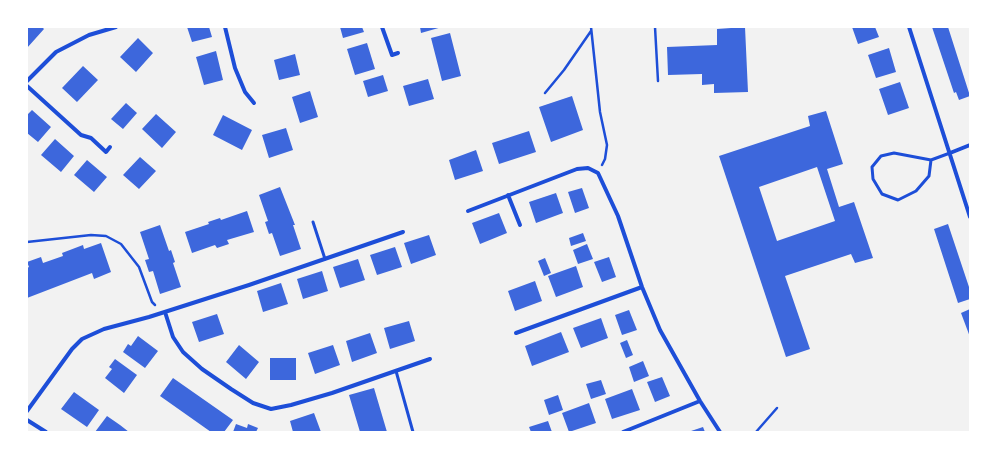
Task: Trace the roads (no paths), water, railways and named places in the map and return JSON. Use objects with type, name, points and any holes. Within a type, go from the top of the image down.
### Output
[{"type":"street","points":[[27,81],[56,52],[89,35],[116,27]]},
{"type":"street","points":[[225,27],[235,68],[245,92],[254,103]]},
{"type":"street","points":[[382,27],[392,55],[398,53]]},
{"type":"street","points":[[909,27],[970,216]]},
{"type":"street","points":[[27,86],[81,135],[91,138],[106,152],[110,147]]},
{"type":"street","points":[[950,153],[970,146]]},
{"type":"street","points":[[468,211],[577,169],[588,168],[598,173],[618,216],[642,287],[660,330],[700,401],[720,432]]},
{"type":"street","points":[[508,195],[520,225]]},
{"type":"street","points":[[27,411],[72,349],[82,339],[104,329],[165,312],[403,232]]},
{"type":"street","points":[[516,333],[642,287]]},
{"type":"street","points":[[165,312],[173,337],[183,352],[231,389],[253,403],[271,409],[291,405],[430,359]]},
{"type":"street","points":[[623,432],[700,401]]},
{"type":"street","points":[[27,420],[46,432]]},
{"type":"lane","points":[[931,160],[929,176],[916,191],[898,200],[882,194],[873,179],[872,167],[881,156],[894,153],[931,160],[950,153]]},
{"type":"lane","points":[[314,222],[325,259]]},
{"type":"lane","points":[[396,371],[413,432]]}]
